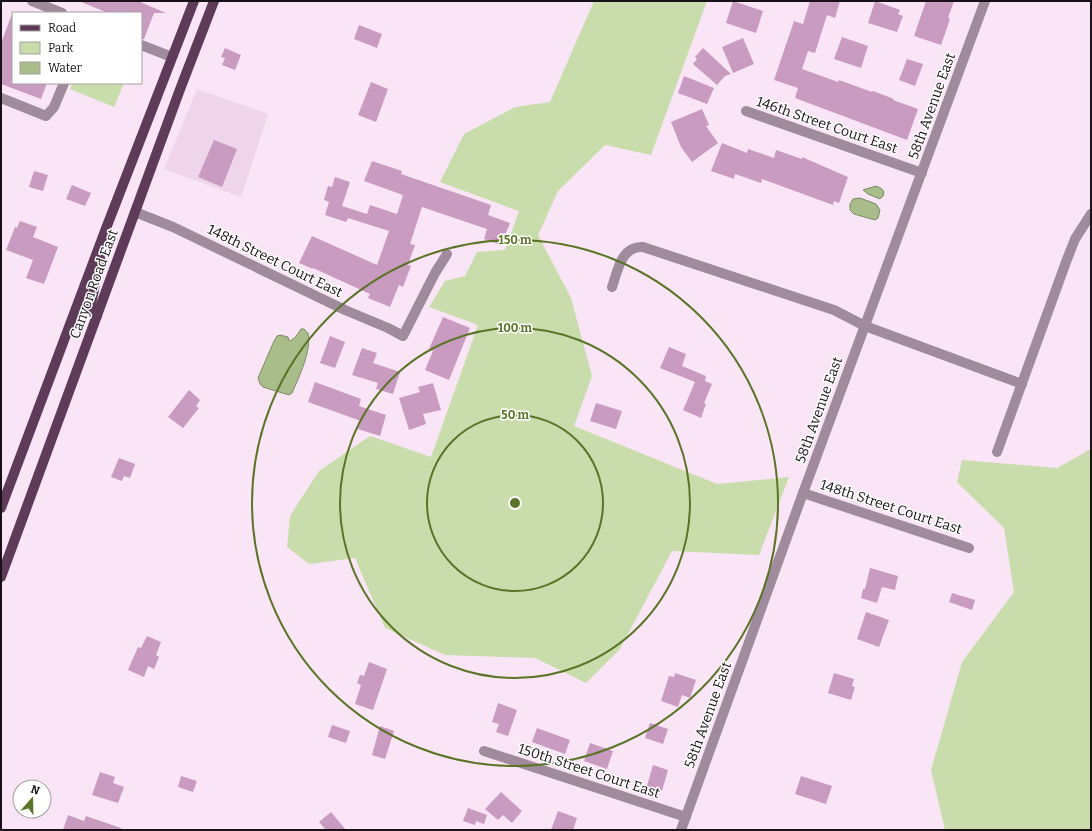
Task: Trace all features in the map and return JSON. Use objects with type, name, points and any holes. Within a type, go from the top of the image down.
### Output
[{"type":"main road","name":"Canyon Road East","points":[[1,508],[105,231],[194,1]]},
{"type":"main road","name":"Canyon Road East","points":[[1,577],[214,1]]},
{"type":"main road","points":[[97,316],[91,313],[90,310],[105,231]]},
{"type":"street","points":[[32,1],[60,12]]},
{"type":"street","name":"58th Avenue East","points":[[681,830],[803,493],[985,1]]},
{"type":"street","points":[[142,45],[172,57]]},
{"type":"street","points":[[1,98],[46,116],[54,106],[64,84]]},
{"type":"street","name":"146th Street Court East","points":[[746,111],[922,173]]},
{"type":"street","name":"148th Street Court East","points":[[135,212],[173,227],[345,310],[403,336],[435,273],[447,254]]},
{"type":"street","points":[[997,452],[1075,239],[1091,214]]},
{"type":"street","points":[[612,287],[622,257],[628,251],[644,247],[834,310],[865,326],[1022,384]]},
{"type":"street","name":"148th Street Court East","points":[[803,493],[969,548]]},
{"type":"street","name":"150th Street Court East","points":[[484,751],[686,817]]},
{"type":"shaded area","points":[[197,89],[268,114],[241,197],[164,169]]},
{"type":"green space","points":[[594,1],[707,1],[651,155],[605,145],[558,191],[538,235],[571,298],[592,376],[574,426],[717,484],[789,477],[759,555],[672,551],[620,649],[586,683],[535,658],[445,655],[385,628],[355,558],[309,564],[287,547],[290,516],[319,471],[370,436],[431,457],[478,325],[429,307],[445,281],[465,276],[477,252],[505,250],[519,211],[440,182],[464,134],[515,107],[550,102]]},
{"type":"green space","points":[[72,84],[124,84],[114,107],[70,89]]},
{"type":"green space","points":[[1091,449],[1091,830],[945,830],[931,770],[962,662],[1014,592],[1004,528],[957,482],[962,460],[1057,468]]},
{"type":"water","points":[[876,186],[884,192],[880,199],[863,190]]},
{"type":"water","points":[[860,198],[876,204],[880,210],[878,218],[875,220],[854,214],[850,210],[850,204],[853,199]]},
{"type":"water","points":[[301,329],[304,329],[308,333],[309,340],[307,355],[292,393],[289,395],[263,387],[258,378],[277,336],[280,335],[288,337],[289,341],[297,335]]},
{"type":"building","points":[[79,1],[138,1],[166,13],[154,13],[144,39],[142,39],[142,12],[106,12]]},
{"type":"building","points":[[733,1],[763,11],[756,33],[726,23]]},
{"type":"building","points":[[810,1],[840,1],[835,18],[827,15],[815,53],[808,51],[802,69],[838,82],[839,80],[872,92],[873,91],[918,109],[907,140],[795,98],[798,88],[774,80],[794,21],[803,24]]},
{"type":"building","points":[[875,1],[900,10],[898,14],[903,16],[897,32],[868,23]]},
{"type":"building","points":[[926,1],[954,1],[948,18],[950,19],[941,45],[914,36]]},
{"type":"building","points":[[12,14],[11,83],[47,84],[41,99],[1,84],[1,43]]},
{"type":"building","points":[[359,25],[382,34],[377,48],[354,39]]},
{"type":"building","points":[[842,37],[868,46],[861,68],[834,59]]},
{"type":"building","points":[[743,38],[754,64],[733,73],[722,47]]},
{"type":"building","points":[[225,48],[241,55],[235,70],[222,65],[225,58],[221,57]]},
{"type":"building","points":[[703,48],[731,74],[725,76],[717,85],[693,64],[697,59],[695,57]]},
{"type":"building","points":[[907,59],[923,64],[915,86],[899,80]]},
{"type":"building","points":[[684,76],[714,88],[707,104],[678,93]]},
{"type":"building","points":[[371,82],[388,89],[376,122],[358,115]]},
{"type":"building","points":[[702,109],[709,125],[706,126],[718,143],[692,162],[681,147],[671,122]]},
{"type":"building","points":[[214,140],[237,149],[222,187],[198,177]]},
{"type":"building","points":[[722,143],[747,153],[748,149],[774,158],[776,150],[802,159],[802,157],[848,177],[839,203],[834,201],[833,205],[762,179],[761,183],[735,174],[734,179],[711,171]]},
{"type":"building","points":[[372,161],[402,171],[401,174],[491,205],[488,215],[510,223],[501,245],[484,239],[487,229],[422,207],[410,244],[415,245],[408,265],[411,266],[403,287],[399,285],[390,307],[368,298],[370,294],[299,263],[312,236],[377,265],[389,231],[348,218],[346,222],[325,215],[329,202],[324,200],[328,186],[332,187],[335,177],[350,182],[342,206],[367,214],[370,205],[397,214],[403,195],[364,181]]},
{"type":"building","points":[[34,171],[48,175],[43,191],[29,187]]},
{"type":"building","points":[[72,185],[91,193],[85,206],[66,199]]},
{"type":"building","points":[[20,221],[37,227],[33,237],[58,247],[44,284],[26,278],[33,260],[6,250],[15,227],[17,228]]},
{"type":"building","points":[[443,317],[470,328],[449,380],[425,370],[433,351],[429,349]]},
{"type":"building","points":[[330,336],[345,342],[335,368],[320,363]]},
{"type":"building","points":[[669,347],[686,354],[682,366],[706,376],[705,381],[712,384],[704,403],[706,404],[701,418],[683,410],[695,382],[660,368]]},
{"type":"building","points":[[362,348],[377,353],[373,363],[400,372],[393,394],[376,389],[378,383],[352,375]]},
{"type":"building","points":[[315,382],[361,399],[359,406],[386,415],[380,436],[358,429],[361,421],[308,402]]},
{"type":"building","points":[[433,383],[441,410],[423,414],[426,424],[409,430],[399,398],[420,392],[418,387]]},
{"type":"building","points":[[189,390],[200,400],[196,406],[199,408],[183,428],[168,417]]},
{"type":"building","points":[[596,403],[622,411],[616,429],[590,421]]},
{"type":"building","points":[[119,458],[135,464],[130,478],[124,476],[122,481],[111,477]]},
{"type":"building","points":[[870,568],[898,576],[895,590],[882,587],[877,603],[861,598],[863,589],[865,589]]},
{"type":"building","points":[[952,593],[975,600],[972,610],[949,602]]},
{"type":"building","points":[[866,612],[889,620],[879,647],[857,639]]},
{"type":"building","points":[[147,636],[161,642],[156,655],[159,657],[154,669],[148,666],[144,677],[128,670],[138,647],[141,648]]},
{"type":"building","points":[[369,662],[387,669],[373,710],[355,704],[361,685],[357,683],[360,675],[364,676]]},
{"type":"building","points":[[675,673],[696,680],[690,698],[682,695],[678,707],[661,701],[669,676],[674,677]]},
{"type":"building","points":[[834,673],[854,679],[852,686],[855,687],[851,700],[828,693]]},
{"type":"building","points":[[498,703],[517,710],[508,736],[496,732],[499,724],[492,722]]},
{"type":"building","points":[[650,723],[668,729],[663,744],[645,738]]},
{"type":"building","points":[[332,725],[350,731],[346,743],[328,737]]},
{"type":"building","points":[[380,726],[394,731],[385,759],[372,755]]},
{"type":"building","points":[[537,728],[570,740],[565,754],[532,742]]},
{"type":"building","points":[[590,743],[613,751],[607,769],[584,761]]},
{"type":"building","points":[[653,765],[668,770],[662,791],[647,786]]},
{"type":"building","points":[[100,772],[115,777],[113,783],[124,787],[118,803],[92,795]]},
{"type":"building","points":[[181,776],[197,781],[193,792],[178,787]]},
{"type":"building","points":[[801,776],[832,786],[826,804],[795,794]]},
{"type":"building","points":[[501,792],[522,811],[512,823],[503,815],[498,820],[485,809]]},
{"type":"building","points":[[468,808],[487,815],[484,824],[476,821],[475,825],[463,821]]},
{"type":"building","points":[[558,811],[577,818],[573,830],[551,830]]},
{"type":"building","points":[[331,812],[346,830],[326,830],[319,822]]},
{"type":"building","points":[[68,815],[84,821],[86,816],[121,828],[120,830],[63,830]]}]
